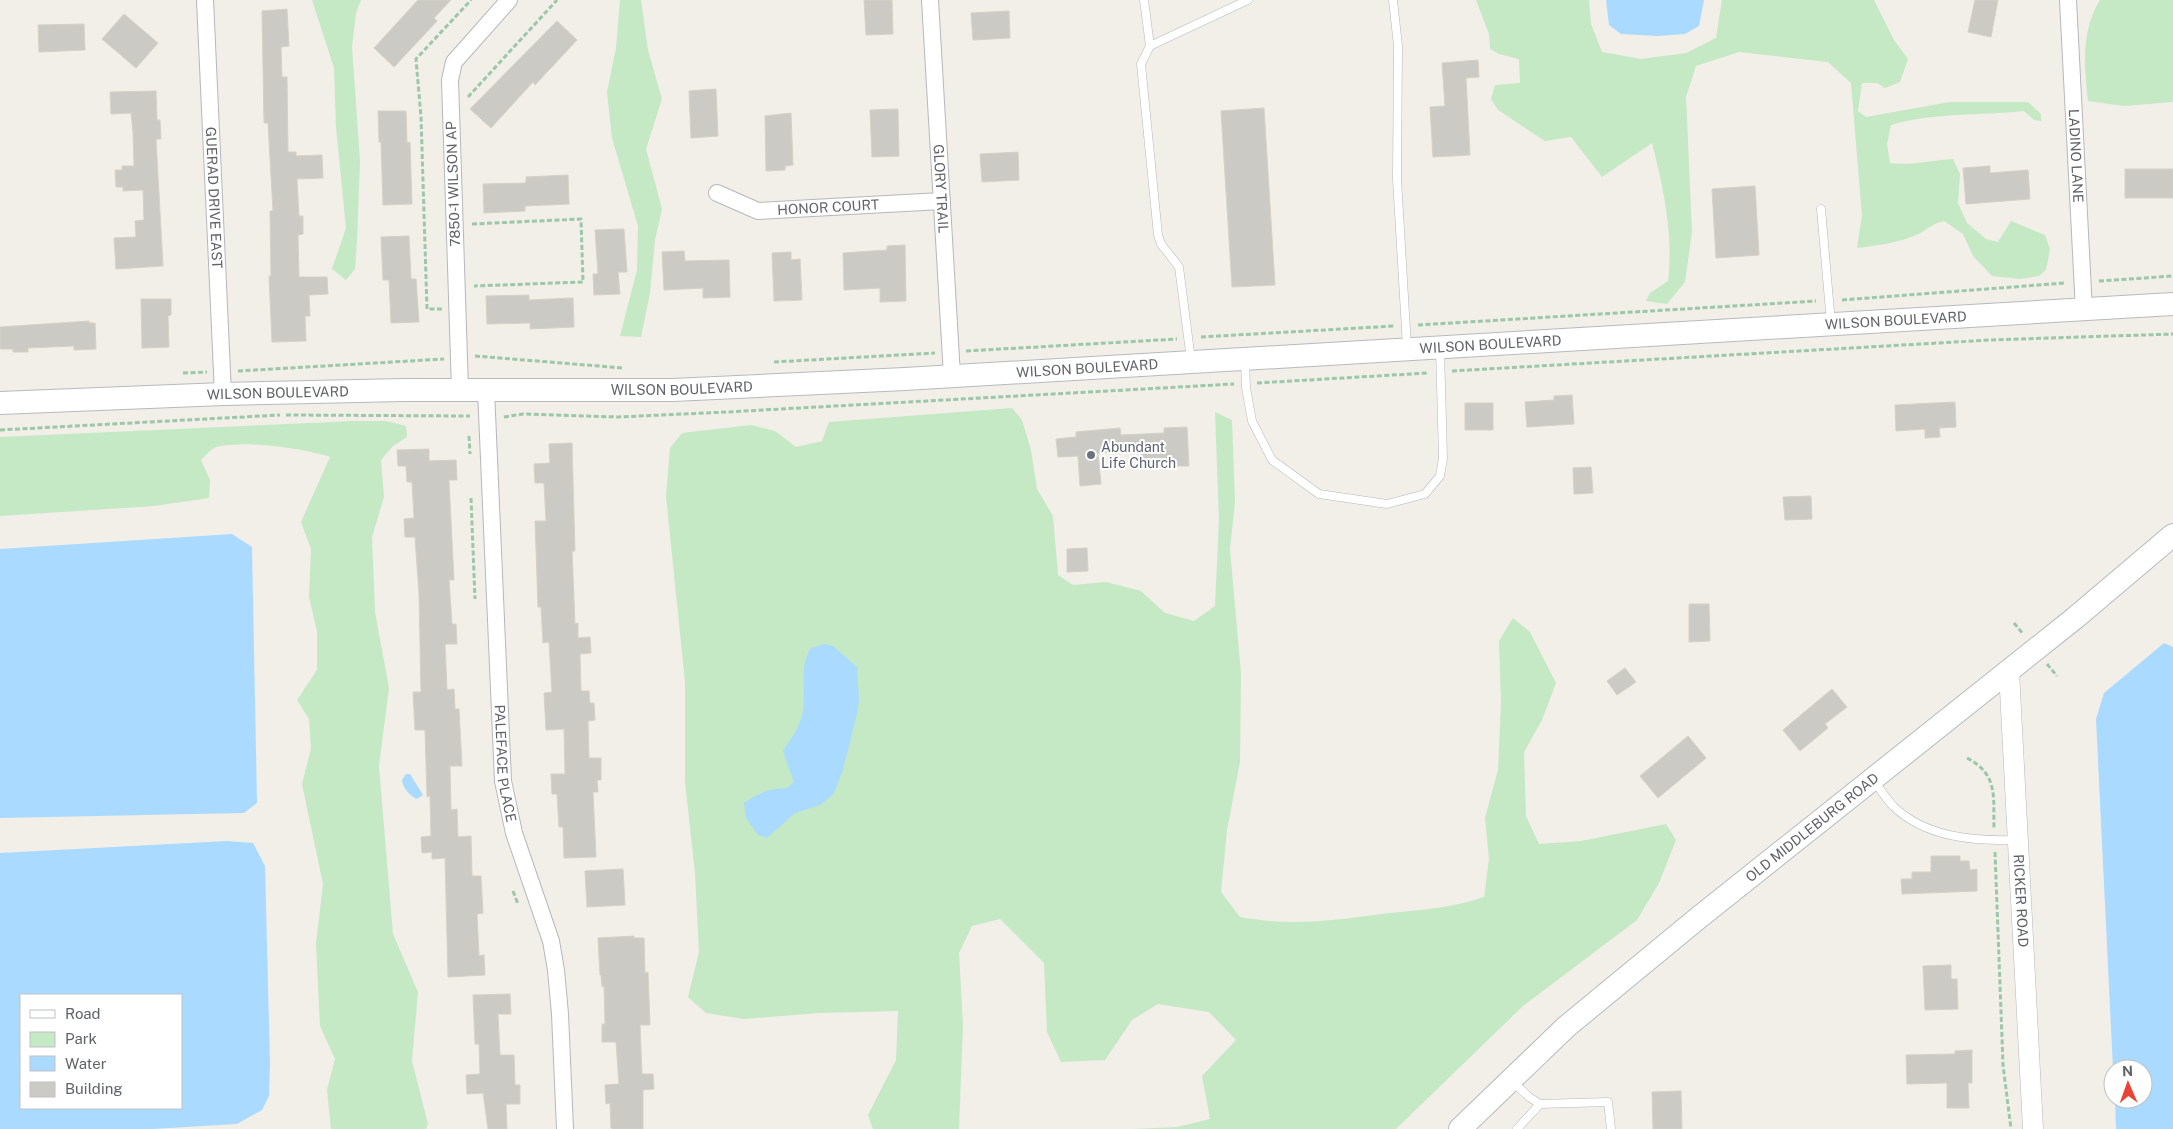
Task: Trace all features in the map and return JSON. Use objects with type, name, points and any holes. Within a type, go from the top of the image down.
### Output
[{"type":"main road","name":"WILSON BOULEVARD","points":[[0,403],[223,394],[460,390],[673,390],[952,376],[2084,311],[2173,304]]},
{"type":"main road","name":"OLD MIDDLEBURG ROAD","points":[[1460,1129],[1510,1078],[1566,1027],[2122,580],[2173,535]]},
{"type":"street","name":"GUERAD DRIVE EAST","points":[[205,0],[223,394]]},
{"type":"street","name":"7850-1 WILSON AP","points":[[460,390],[450,80],[454,62],[509,0]]},
{"type":"street","name":"GLORY TRAIL","points":[[930,0],[952,376]]},
{"type":"street","name":"LADINO LANE","points":[[2068,0],[2084,311]]},
{"type":"street","name":"HONOR COURT","points":[[717,193],[758,211],[942,201]]},
{"type":"street","name":"PALEFACE PLACE","points":[[486,390],[503,781],[514,833],[551,941],[556,970],[565,1129]]},
{"type":"street","name":"RICKER ROAD","points":[[2009,671],[2033,1129]]},
{"type":"lane","points":[[1144,0],[1150,46],[1141,64],[1158,235],[1161,244],[1179,267],[1191,362]]},
{"type":"lane","points":[[1150,46],[1248,0]]},
{"type":"lane","points":[[1393,0],[1398,46],[1397,179],[1407,349]]},
{"type":"lane","points":[[1821,209],[1831,325]]},
{"type":"lane","points":[[1245,359],[1246,388],[1252,421],[1272,460],[1319,494],[1387,504],[1425,494],[1440,476],[1443,458],[1440,347]]},
{"type":"lane","points":[[1873,779],[1893,805],[1906,816],[1921,824],[1952,837],[2018,840]]},
{"type":"lane","points":[[1510,1078],[1529,1097],[1540,1104],[1608,1102],[1611,1129]]},
{"type":"lane","points":[[1518,1129],[1540,1104]]},
{"type":"path","points":[[457,309],[427,309],[416,59],[471,0]]},
{"type":"path","points":[[464,104],[466,99],[557,0]]},
{"type":"path","points":[[457,287],[583,282],[581,219],[466,223]]},
{"type":"path","points":[[771,362],[2003,290],[2173,276]]},
{"type":"path","points":[[178,373],[497,357],[629,369]]},
{"type":"path","points":[[1967,758],[1984,769],[1990,779],[2003,1065],[2011,1129]]},
{"type":"green space","points":[[312,0],[361,0],[356,13],[352,47],[360,161],[357,240],[355,269],[346,280],[332,269],[346,228],[336,127],[334,68]]},
{"type":"green space","points":[[620,0],[641,0],[648,50],[662,99],[646,149],[662,209],[655,240],[650,293],[641,337],[620,336],[637,270],[638,226],[612,138],[607,92],[616,48]]},
{"type":"green space","points":[[1476,0],[1589,0],[1591,24],[1602,52],[1641,59],[1686,53],[1716,38],[1722,0],[1874,0],[1894,40],[1908,59],[1900,82],[1885,88],[1877,83],[1862,83],[1858,111],[1866,117],[1950,102],[2028,102],[2041,114],[2041,121],[2034,120],[2024,111],[1941,116],[1908,121],[1891,125],[1887,144],[1890,163],[1914,163],[1953,159],[1960,174],[1958,203],[1967,223],[1986,239],[1998,242],[2011,221],[2045,235],[2050,249],[2046,270],[2039,276],[2020,279],[1992,276],[1973,256],[1963,234],[1944,221],[1905,239],[1857,248],[1862,216],[1851,83],[1828,62],[1739,52],[1696,66],[1686,97],[1692,232],[1685,282],[1667,304],[1646,301],[1650,293],[1668,281],[1670,247],[1660,176],[1652,143],[1602,177],[1571,137],[1545,141],[1498,110],[1491,99],[1495,85],[1520,83],[1519,59],[1499,54],[1490,49],[1489,34]]},
{"type":"green space","points":[[2100,0],[2173,0],[2173,102],[2124,106],[2088,101],[2085,49],[2090,24]]},
{"type":"green space","points":[[1012,408],[1022,420],[1031,450],[1037,489],[1053,516],[1058,575],[1073,585],[1106,582],[1141,591],[1165,613],[1194,621],[1215,606],[1219,520],[1215,412],[1232,420],[1235,502],[1230,549],[1241,674],[1240,762],[1227,830],[1221,892],[1240,917],[1278,922],[1333,920],[1437,908],[1484,897],[1489,859],[1485,818],[1498,770],[1501,703],[1499,641],[1513,618],[1530,632],[1556,683],[1542,720],[1524,752],[1526,816],[1539,844],[1581,841],[1666,824],[1676,840],[1659,883],[1637,920],[1523,1006],[1396,1129],[1133,1129],[1177,1127],[1210,1119],[1202,1076],[1236,1040],[1209,1012],[1158,1004],[1132,1020],[1105,1060],[1061,1062],[1047,1032],[1044,963],[1000,919],[972,926],[959,953],[963,1025],[959,1129],[873,1129],[868,1115],[896,1060],[898,1011],[820,1013],[744,1019],[706,1013],[688,997],[699,952],[695,873],[685,782],[685,682],[666,496],[670,448],[682,433],[751,425],[775,431],[796,447],[822,441],[829,422]]},
{"type":"green space","points":[[386,421],[406,426],[407,437],[393,446],[381,460],[384,497],[372,537],[375,612],[389,688],[379,766],[393,934],[418,992],[412,1061],[428,1124],[426,1129],[331,1129],[327,1090],[335,1059],[320,1026],[316,944],[323,884],[302,784],[311,749],[309,719],[297,700],[317,670],[317,631],[309,597],[311,549],[301,522],[330,457],[273,446],[241,444],[216,447],[201,460],[210,480],[209,498],[154,506],[0,516],[0,437]]},
{"type":"water","points":[[1606,0],[1704,0],[1699,26],[1685,34],[1658,36],[1621,34],[1609,25]]},
{"type":"water","points":[[232,534],[252,547],[257,803],[244,813],[0,818],[0,549]]},
{"type":"water","points":[[2164,643],[2173,647],[2173,1129],[2116,1129],[2115,1109],[2153,1109],[2153,1059],[2113,1059],[2096,719],[2104,693]]},
{"type":"water","points":[[824,644],[833,646],[857,667],[859,701],[843,770],[833,795],[820,805],[795,813],[767,838],[758,835],[746,818],[744,803],[764,792],[787,788],[794,782],[783,751],[801,720],[804,701],[804,670],[807,655],[811,648]]},
{"type":"water","points":[[406,774],[410,774],[423,795],[417,799],[405,789],[402,780]]},
{"type":"water","points":[[227,841],[253,843],[265,866],[270,1063],[269,1096],[262,1110],[237,1124],[152,1129],[0,1129],[0,853]]},
{"type":"building","points":[[418,0],[451,0],[434,18],[437,21],[394,67],[374,48]]},
{"type":"building","points":[[864,0],[892,0],[893,34],[866,35]]},
{"type":"building","points":[[1975,0],[1998,0],[1991,37],[1968,32]]},
{"type":"building","points":[[287,9],[289,46],[281,47],[282,77],[287,77],[288,152],[296,152],[296,156],[322,155],[323,178],[297,179],[299,216],[303,216],[303,234],[298,235],[299,277],[327,277],[328,294],[309,295],[310,316],[305,316],[306,341],[272,342],[269,276],[271,276],[270,211],[273,211],[268,123],[264,123],[262,11]]},
{"type":"building","points":[[1009,11],[1010,38],[973,40],[971,13]]},
{"type":"building","points":[[124,14],[158,43],[136,68],[102,39]]},
{"type":"building","points":[[557,21],[577,40],[535,85],[533,82],[491,128],[470,109]]},
{"type":"building","points":[[84,24],[85,50],[39,52],[38,25]]},
{"type":"building","points":[[1478,60],[1479,77],[1466,78],[1470,155],[1433,157],[1430,107],[1445,106],[1442,63]]},
{"type":"building","points":[[716,89],[718,136],[691,138],[689,91]]},
{"type":"building","points":[[156,91],[157,120],[160,120],[161,139],[156,139],[163,266],[116,269],[114,238],[136,237],[135,221],[144,220],[143,190],[123,191],[123,187],[116,187],[115,170],[122,170],[122,166],[134,166],[133,132],[131,113],[111,114],[110,92]]},
{"type":"building","points":[[1264,108],[1275,285],[1232,287],[1221,111]]},
{"type":"building","points":[[898,109],[899,156],[872,157],[870,110]]},
{"type":"building","points":[[378,111],[406,111],[407,143],[410,142],[412,204],[383,205]]},
{"type":"building","points":[[791,113],[793,165],[785,166],[785,170],[766,171],[765,116]]},
{"type":"building","points":[[1018,152],[1019,180],[982,182],[980,154]]},
{"type":"building","points":[[1990,166],[1990,173],[2028,170],[2030,199],[1966,204],[1963,168]]},
{"type":"building","points":[[2125,169],[2173,169],[2173,198],[2125,198]]},
{"type":"building","points":[[568,175],[569,204],[525,206],[525,211],[484,213],[483,184],[526,183],[526,177]]},
{"type":"building","points":[[1755,186],[1759,255],[1716,258],[1712,189]]},
{"type":"building","points":[[624,229],[627,272],[618,272],[620,294],[594,295],[593,274],[598,274],[595,230]]},
{"type":"building","points":[[409,236],[411,279],[416,279],[419,322],[391,323],[389,280],[383,280],[381,237]]},
{"type":"building","points":[[905,245],[906,301],[880,302],[880,288],[844,290],[843,253],[887,250],[887,246]]},
{"type":"building","points":[[684,251],[685,261],[729,260],[730,297],[703,298],[703,288],[664,290],[662,252]]},
{"type":"building","points":[[791,252],[791,260],[800,259],[802,300],[774,301],[772,253]]},
{"type":"building","points":[[529,295],[529,300],[573,298],[574,327],[530,329],[530,323],[487,324],[486,296]]},
{"type":"building","points":[[141,299],[171,299],[171,315],[168,316],[169,347],[142,348]]},
{"type":"building","points":[[89,321],[89,323],[95,323],[96,349],[74,350],[74,346],[28,348],[28,352],[13,352],[13,349],[0,349],[0,327]]},
{"type":"building","points":[[1572,395],[1574,424],[1527,427],[1525,402],[1554,400],[1554,396]]},
{"type":"building","points":[[1955,402],[1956,427],[1939,428],[1940,437],[1925,438],[1925,429],[1896,431],[1895,405]]},
{"type":"building","points":[[1465,403],[1493,403],[1493,430],[1465,430]]},
{"type":"building","points":[[1187,427],[1189,466],[1170,466],[1170,461],[1142,462],[1141,449],[1098,453],[1101,484],[1080,486],[1078,456],[1058,457],[1056,439],[1076,437],[1076,432],[1120,428],[1121,435],[1164,433],[1164,428]]},
{"type":"building","points":[[572,443],[575,551],[572,551],[575,624],[578,623],[578,638],[590,637],[591,653],[580,654],[581,691],[589,691],[590,703],[594,703],[595,720],[588,721],[589,758],[601,758],[601,780],[597,780],[598,792],[593,792],[596,857],[564,858],[563,827],[559,827],[557,794],[552,794],[551,774],[565,774],[564,729],[546,730],[544,693],[552,692],[549,642],[543,643],[541,607],[538,607],[535,521],[546,521],[544,483],[535,483],[534,464],[550,463],[549,444]]},
{"type":"building","points":[[429,449],[429,461],[456,460],[457,480],[449,480],[454,580],[449,580],[452,624],[456,624],[457,644],[445,644],[447,690],[454,689],[455,709],[459,709],[462,766],[450,766],[451,810],[457,809],[458,837],[471,836],[472,876],[481,876],[483,913],[477,914],[479,956],[484,955],[485,975],[448,977],[445,858],[432,859],[432,852],[422,853],[421,837],[431,836],[430,796],[427,797],[425,730],[415,730],[413,692],[421,692],[419,594],[415,537],[405,537],[404,519],[414,518],[412,482],[407,482],[406,466],[398,466],[397,450]]},
{"type":"building","points":[[1591,467],[1593,493],[1574,494],[1573,468]]},
{"type":"building","points":[[1811,496],[1812,519],[1785,520],[1783,497]]},
{"type":"building","points":[[1087,548],[1088,571],[1067,572],[1067,549]]},
{"type":"building","points":[[1689,604],[1709,604],[1710,641],[1689,642]]},
{"type":"building","points":[[1625,668],[1636,682],[1617,695],[1607,681]]},
{"type":"building","points":[[1832,689],[1847,707],[1825,724],[1828,728],[1800,751],[1783,730]]},
{"type":"building","points":[[1688,736],[1706,758],[1658,798],[1640,776]]},
{"type":"building","points":[[1931,856],[1960,856],[1960,861],[1969,861],[1970,870],[1977,869],[1977,891],[1902,894],[1901,879],[1912,879],[1912,872],[1931,872]]},
{"type":"building","points":[[623,869],[625,905],[587,907],[585,871]]},
{"type":"building","points":[[634,936],[634,938],[644,938],[645,973],[648,972],[650,1025],[640,1025],[642,1074],[653,1074],[654,1089],[643,1090],[643,1129],[613,1129],[611,1128],[610,1103],[606,1104],[605,1085],[619,1084],[616,1042],[602,1042],[602,1024],[605,1024],[604,986],[602,987],[600,975],[598,938]]},
{"type":"building","points":[[1951,965],[1951,979],[1957,979],[1958,1009],[1925,1010],[1923,966]]},
{"type":"building","points":[[510,994],[511,1014],[498,1014],[500,1055],[514,1055],[515,1085],[520,1085],[520,1104],[506,1104],[507,1129],[488,1129],[483,1093],[467,1094],[466,1075],[480,1074],[479,1044],[475,1044],[473,995]]},
{"type":"building","points":[[1972,1050],[1972,1083],[1968,1083],[1969,1108],[1947,1108],[1947,1083],[1907,1084],[1906,1055],[1955,1054],[1955,1051]]},
{"type":"building","points":[[1681,1091],[1682,1129],[1653,1129],[1652,1092]]},
{"type":"place","name":"Abundant Life Church","points":[[1091,455]]}]
